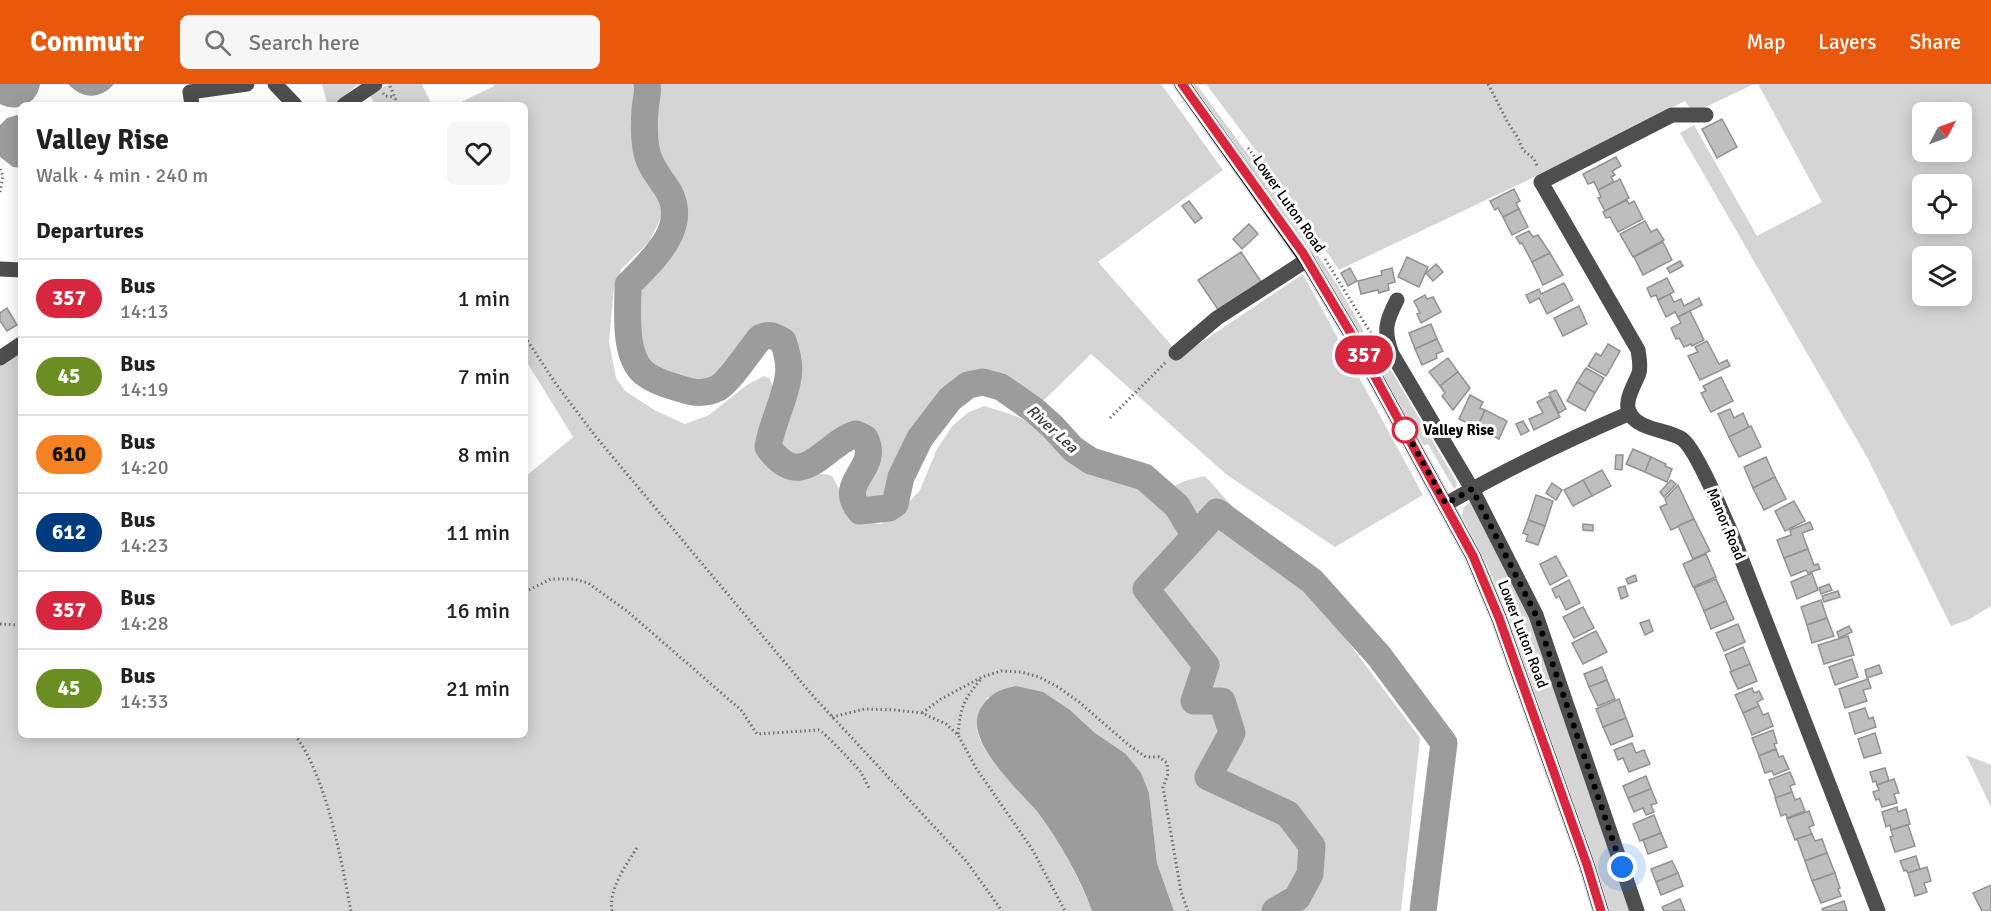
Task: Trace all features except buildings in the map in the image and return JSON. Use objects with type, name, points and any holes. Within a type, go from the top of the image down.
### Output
[{"type":"main road","name":"Lower Luton Road","points":[[1182,84],[1307,260],[1356,342],[1473,556],[1499,618],[1601,911]]},
{"type":"street","points":[[190,94],[247,84]]},
{"type":"street","points":[[275,84],[292,102]]},
{"type":"street","points":[[348,102],[375,84]]},
{"type":"street","points":[[1446,504],[1595,428],[1630,413],[1629,398],[1639,372],[1638,350],[1541,182],[1672,115],[1706,115]]},
{"type":"street","points":[[1176,352],[1217,318],[1307,260]]},
{"type":"street","points":[[0,269],[18,270]]},
{"type":"street","name":"Lower Luton Road","points":[[1397,300],[1387,318],[1386,332],[1392,354],[1472,489],[1536,615],[1637,911]]},
{"type":"street","points":[[0,358],[18,346]]},
{"type":"street","name":"Manor Road","points":[[1630,413],[1641,423],[1683,439],[1690,447],[1733,537],[1878,911]]},
{"type":"path","points":[[389,84],[397,102]]},
{"type":"path","points":[[1488,84],[1518,138],[1522,150],[1537,164],[1541,182]]},
{"type":"path","points":[[0,169],[3,176],[0,192]]},
{"type":"path","points":[[528,342],[556,384],[596,437],[832,717],[967,862],[1002,911]]},
{"type":"path","points":[[1110,418],[1176,352]]},
{"type":"path","points":[[528,590],[551,579],[574,579],[588,583],[627,611],[741,710],[757,734],[819,730],[825,732],[859,770],[869,788]]},
{"type":"path","points":[[0,624],[18,625]]},
{"type":"path","points":[[921,713],[941,699],[982,677],[1001,671],[1021,672],[1039,676],[1079,702],[1146,757],[1159,757],[1167,763],[1168,774],[1163,788],[1181,892],[1188,911]]},
{"type":"path","points":[[958,735],[960,711],[964,700],[982,677]]},
{"type":"path","points":[[832,717],[865,709],[921,713],[946,724],[958,735],[976,768],[1032,849],[1065,911]]},
{"type":"path","points":[[297,738],[325,800],[351,911]]},
{"type":"path","points":[[612,911],[610,903],[614,891],[638,846]]},
{"type":"shaded area","points":[[0,84],[40,84],[35,97],[30,102],[18,102],[18,107],[6,107],[0,104]]},
{"type":"shaded area","points":[[68,84],[114,84],[103,93],[91,96],[79,93]]},
{"type":"shaded area","points":[[322,84],[358,84],[337,102],[327,102]]},
{"type":"shaded area","points":[[389,84],[422,84],[431,102],[373,102],[369,94]]},
{"type":"shaded area","points":[[493,84],[638,84],[633,109],[635,152],[639,164],[655,187],[664,211],[649,242],[622,268],[614,288],[609,342],[616,378],[625,391],[656,411],[685,424],[709,415],[747,385],[764,376],[769,378],[774,393],[761,436],[763,452],[767,460],[773,467],[788,475],[826,474],[832,476],[842,494],[845,511],[856,521],[880,524],[896,516],[920,490],[937,449],[953,425],[969,412],[984,406],[1037,426],[1052,437],[1072,458],[1082,464],[1132,478],[1163,499],[1167,493],[1181,483],[1205,476],[1319,603],[1420,738],[1401,911],[1174,911],[1157,863],[1149,793],[1140,773],[1126,754],[1095,733],[1070,710],[988,697],[977,719],[979,738],[993,761],[1038,813],[1054,836],[1075,873],[1092,911],[0,911],[0,364],[18,353],[18,738],[528,738],[528,474],[573,437],[528,364],[528,102],[461,102],[494,86]]},
{"type":"shaded area","points":[[647,84],[1161,84],[1223,170],[1098,262],[1181,356],[1303,274],[1423,495],[1335,547],[1227,475],[1091,354],[1034,410],[1010,392],[996,385],[982,382],[969,385],[944,405],[923,434],[902,476],[895,503],[883,509],[860,511],[854,501],[852,491],[867,458],[868,448],[865,437],[856,434],[844,439],[803,467],[792,467],[780,461],[768,447],[788,378],[788,360],[783,341],[772,336],[760,338],[728,379],[718,388],[708,392],[683,390],[656,380],[645,373],[633,355],[628,332],[628,285],[665,243],[674,219],[674,206],[669,192],[648,158],[645,143]]},
{"type":"shaded area","points":[[1190,84],[1196,84],[1287,207],[1341,291],[1373,348],[1384,358],[1456,481],[1457,486],[1454,489],[1428,444],[1424,446],[1293,226]]},
{"type":"shaded area","points":[[1206,84],[1754,84],[1693,113],[1685,101],[1528,180],[1339,270],[1285,189]]},
{"type":"shaded area","points":[[1758,84],[1991,84],[1991,606],[1968,620],[1951,626],[1868,459],[1680,133],[1694,125],[1757,236],[1822,202]]},
{"type":"shaded area","points":[[18,115],[18,168],[13,167],[0,157],[0,125],[7,118]]},
{"type":"shaded area","points":[[1470,502],[1474,503],[1531,615],[1631,911],[1607,911],[1509,619],[1488,567],[1462,516],[1464,507]]},
{"type":"shaded area","points":[[1016,686],[1043,692],[1070,710],[1095,733],[1126,754],[1141,773],[1149,793],[1157,863],[1174,911],[1092,911],[1069,861],[1054,837],[1039,814],[995,763],[979,733],[977,719],[985,702],[997,692]]},
{"type":"shaded area","points":[[1966,755],[1991,765],[1991,807]]},
{"type":"waterway","name":"River Lea","points":[[647,84],[645,143],[648,158],[669,192],[674,206],[674,219],[665,243],[628,285],[628,332],[637,365],[648,376],[665,384],[683,390],[708,392],[718,388],[728,379],[760,338],[772,336],[783,341],[788,360],[788,378],[768,447],[780,461],[792,467],[803,467],[844,439],[856,434],[865,438],[868,449],[867,459],[852,491],[854,501],[860,511],[889,508],[895,504],[901,477],[920,438],[950,399],[968,385],[983,382],[1001,387],[1034,410],[1073,449],[1091,461],[1144,477],[1177,506],[1195,536],[1146,589],[1206,665],[1194,701],[1222,701],[1232,733],[1208,777],[1288,814],[1312,846],[1310,874],[1297,898],[1275,911]]},
{"type":"waterway","points":[[1195,536],[1217,512],[1312,581],[1379,656],[1444,743],[1423,911]]},
{"type":"bus line","name":"357","points":[[1182,84],[1303,253],[1356,342],[1473,556],[1499,618],[1587,865],[1601,911]]},
{"type":"place","name":"Valley Rise","points":[[1405,430]]},
{"type":"route","points":[[1405,430],[1401,423],[1446,504],[1472,489],[1516,572],[1536,615],[1622,867]]}]
